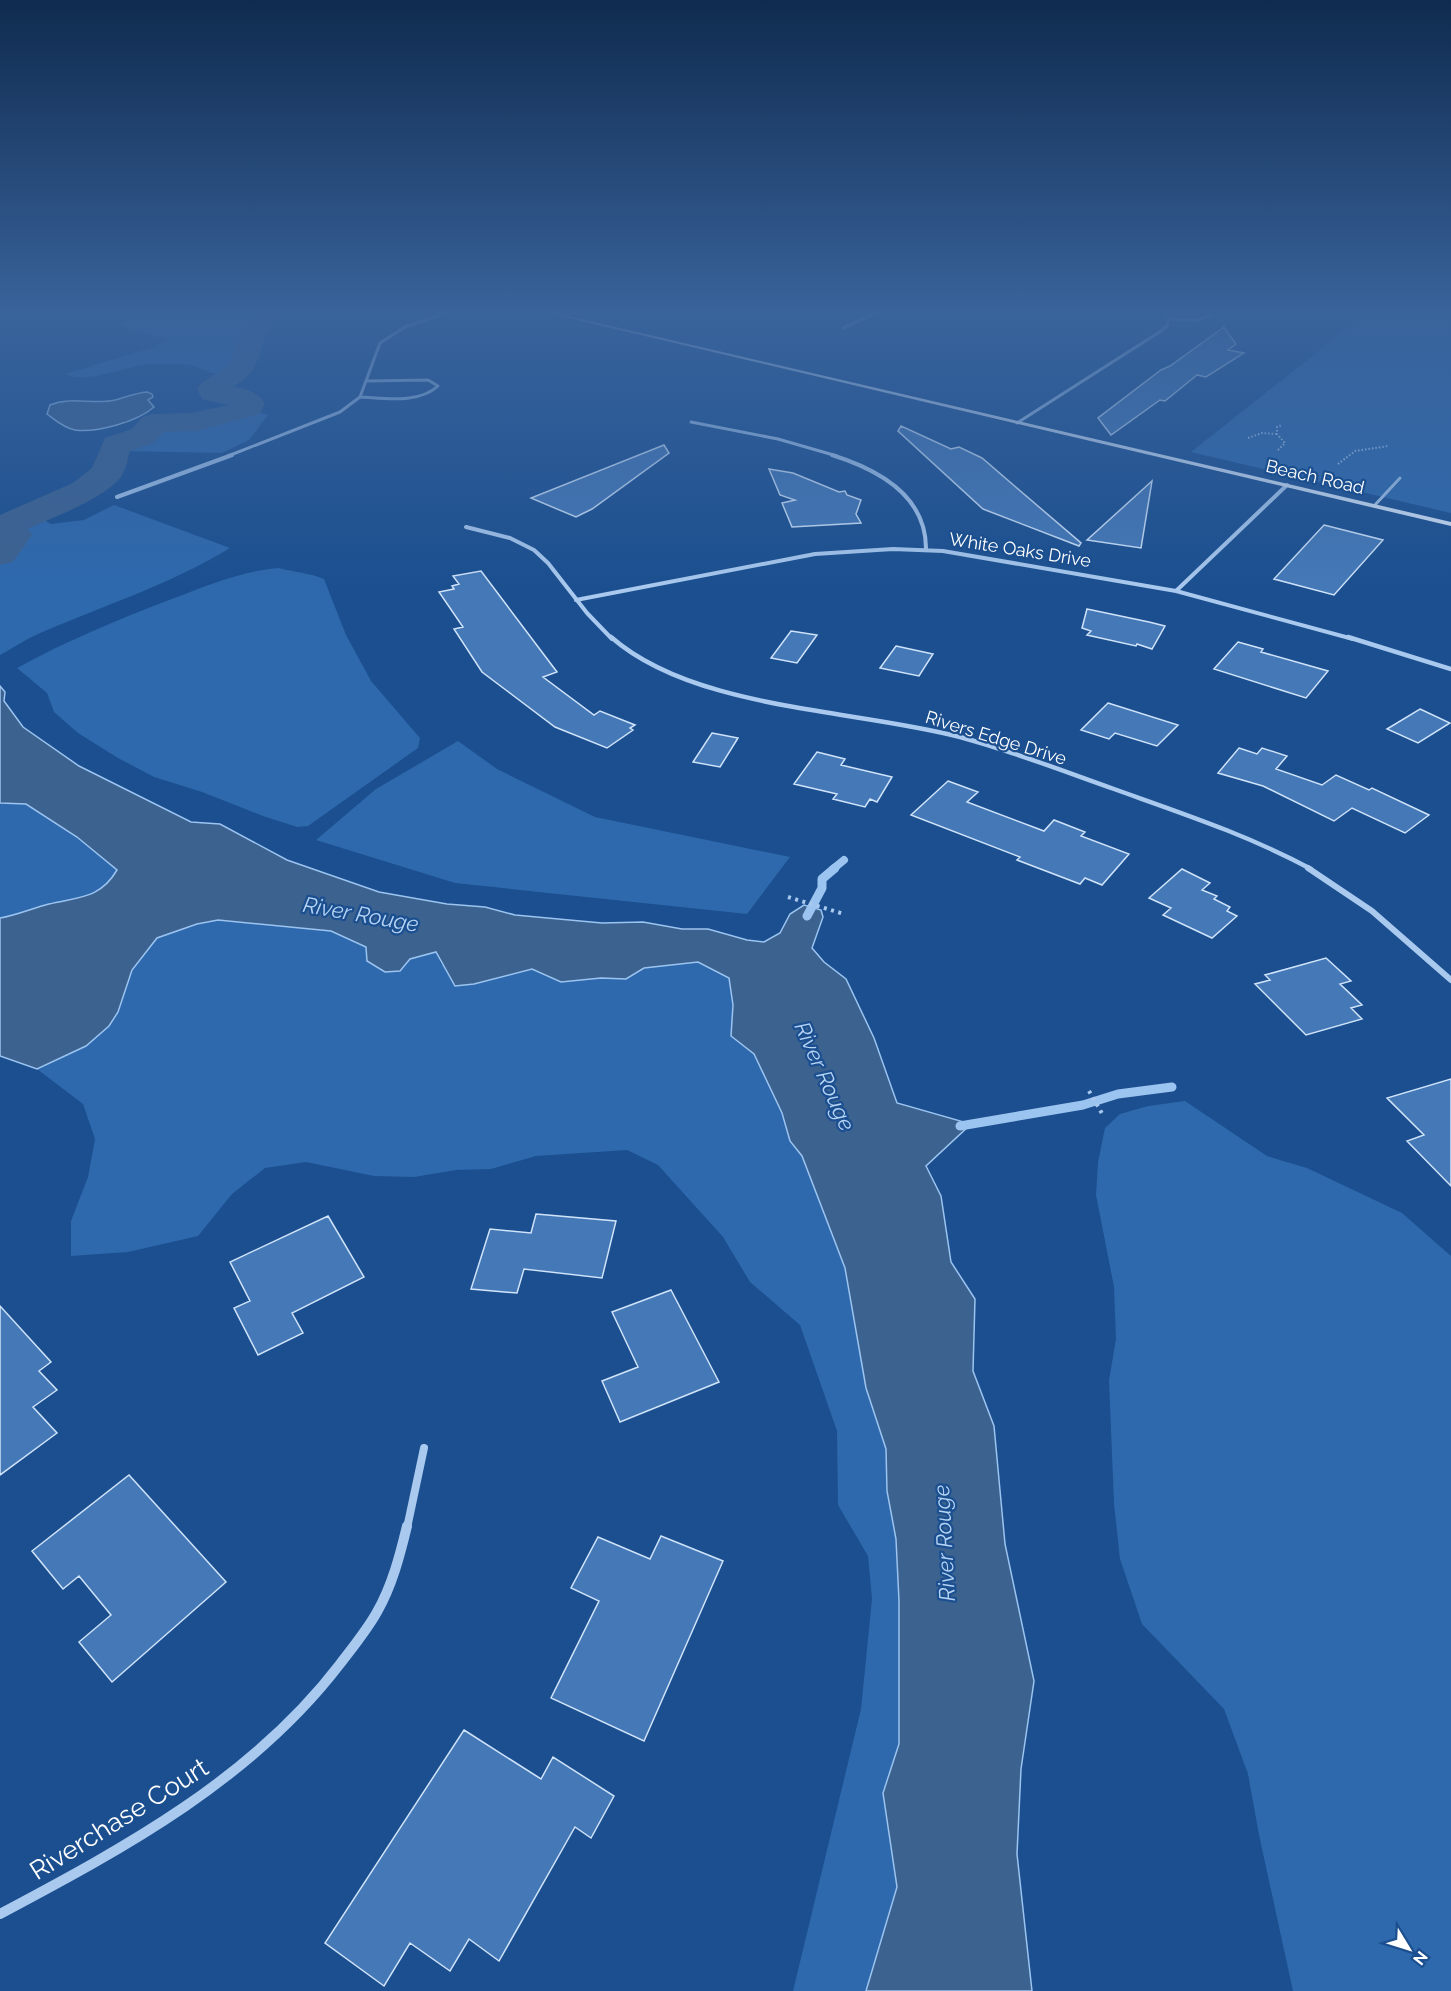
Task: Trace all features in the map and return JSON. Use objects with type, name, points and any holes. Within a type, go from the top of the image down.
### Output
[{"type":"street","points":[[117,497],[319,422],[351,404]]},
{"type":"street","name":"Beach Road","points":[[936,404],[1451,524]]},
{"type":"street","points":[[1017,423],[1047,404]]},
{"type":"street","points":[[691,422],[806,447],[842,458],[871,471],[890,482],[914,504],[924,527],[926,550]]},
{"type":"street","points":[[1176,591],[1287,485]]},
{"type":"street","name":"Rivers Edge Drive","points":[[466,527],[512,538],[532,548],[540,554],[602,630],[639,659],[661,670],[740,696],[913,726],[972,740],[1255,842],[1302,865],[1343,889],[1395,928],[1451,980]]},
{"type":"street","name":"White Oaks Drive","points":[[576,600],[815,554],[867,550],[926,550],[1003,560],[1176,591],[1373,644],[1451,669]]},
{"type":"street","name":"Riverchase Court","points":[[0,1914],[165,1822],[255,1757],[327,1686],[378,1610],[404,1545],[424,1448]]},
{"type":"lane","points":[[1374,506],[1400,478]]},
{"type":"path","points":[[1278,450],[1285,443],[1277,434],[1277,427],[1282,425]]},
{"type":"path","points":[[1248,438],[1262,433],[1277,434]]},
{"type":"path","points":[[1338,464],[1355,451],[1388,446]]},
{"type":"path","points":[[788,897],[844,914]]},
{"type":"path","points":[[1089,1091],[1104,1117]]},
{"type":"shaded area","points":[[1252,404],[1451,404],[1451,513],[1191,452]]},
{"type":"shaded area","points":[[251,410],[268,415],[249,440],[222,453],[123,451],[166,426],[191,425]]},
{"type":"shaded area","points":[[114,505],[230,548],[208,561],[139,593],[39,633],[0,655],[0,565],[18,552],[20,535],[38,517],[51,524],[84,520]]},
{"type":"shaded area","points":[[279,568],[324,579],[346,635],[371,681],[420,738],[418,748],[308,826],[297,827],[154,777],[118,758],[78,733],[54,712],[47,693],[17,668],[130,615],[223,580]]},
{"type":"shaded area","points":[[458,741],[497,769],[595,817],[790,857],[747,914],[455,883],[316,840],[376,789]]},
{"type":"shaded area","points":[[0,803],[26,804],[77,837],[117,870],[103,887],[88,895],[0,918]]},
{"type":"shaded area","points":[[218,920],[331,931],[366,947],[400,971],[410,959],[436,952],[441,964],[474,984],[532,969],[561,982],[601,978],[626,979],[644,968],[698,962],[729,978],[733,1005],[731,1036],[754,1054],[782,1113],[790,1141],[802,1156],[845,1268],[866,1388],[886,1449],[887,1491],[896,1539],[899,1601],[899,1744],[883,1793],[897,1887],[866,1991],[793,1991],[861,1709],[872,1599],[868,1556],[838,1505],[837,1431],[800,1325],[750,1282],[723,1237],[658,1165],[627,1150],[536,1156],[491,1169],[456,1170],[414,1177],[374,1176],[306,1162],[265,1168],[232,1194],[198,1236],[128,1252],[71,1256],[71,1221],[88,1177],[95,1139],[83,1104],[37,1069],[86,1046],[118,1012],[132,970],[156,938],[197,924]]},
{"type":"shaded area","points":[[1185,1101],[1267,1156],[1307,1168],[1402,1213],[1451,1256],[1451,1991],[1293,1991],[1248,1774],[1224,1709],[1142,1624],[1120,1559],[1114,1504],[1109,1380],[1116,1339],[1114,1287],[1096,1195],[1098,1162],[1105,1128],[1120,1114],[1148,1106]]},
{"type":"water","points":[[151,404],[154,407],[127,422],[94,430],[75,430],[63,426],[47,414],[50,405]]},
{"type":"water","points":[[0,686],[5,692],[4,701],[23,727],[79,766],[191,822],[220,824],[287,860],[379,892],[447,904],[485,907],[515,915],[602,923],[643,922],[682,929],[708,929],[747,940],[764,942],[780,933],[790,914],[804,905],[821,910],[823,917],[812,948],[824,962],[846,979],[874,1038],[897,1103],[971,1124],[926,1166],[941,1196],[951,1262],[975,1299],[973,1371],[994,1426],[1005,1544],[1034,1681],[1021,1769],[1017,1854],[1032,1991],[866,1991],[897,1887],[883,1793],[899,1744],[899,1601],[896,1539],[887,1491],[886,1449],[866,1388],[845,1268],[802,1156],[790,1141],[782,1113],[754,1054],[731,1036],[733,1005],[729,978],[698,962],[644,968],[626,979],[601,978],[561,982],[532,969],[474,984],[455,986],[436,952],[410,959],[400,971],[385,972],[367,961],[366,947],[331,931],[218,920],[197,924],[157,938],[132,970],[118,1012],[109,1026],[86,1046],[37,1069],[0,1056],[0,918],[96,892],[110,880],[117,870],[77,837],[26,804],[0,803]]},
{"type":"building","points":[[1116,404],[1155,404],[1111,435],[1098,418]]},
{"type":"building","points":[[901,426],[951,449],[959,447],[982,458],[1081,543],[1079,546],[983,509],[898,431]]},
{"type":"building","points":[[664,445],[669,453],[592,509],[576,517],[531,498]]},
{"type":"building","points":[[769,469],[793,473],[839,492],[845,491],[847,495],[861,500],[856,514],[861,523],[792,527],[782,503],[795,500],[780,495]]},
{"type":"building","points":[[1152,481],[1141,548],[1087,540]]},
{"type":"building","points":[[1324,525],[1383,540],[1334,595],[1274,579]]},
{"type":"building","points":[[481,571],[557,672],[543,677],[594,715],[600,711],[635,725],[630,728],[633,730],[607,748],[555,727],[482,672],[454,629],[463,627],[439,592],[454,589],[452,586],[459,584],[453,576]]},
{"type":"building","points":[[1087,609],[1165,626],[1152,649],[1137,644],[1136,646],[1087,635],[1091,631],[1082,628]]},
{"type":"building","points":[[791,631],[817,635],[797,663],[771,658]]},
{"type":"building","points":[[1238,642],[1263,649],[1261,652],[1328,671],[1306,698],[1214,669]]},
{"type":"building","points":[[896,646],[933,654],[919,676],[880,668]]},
{"type":"building","points":[[1108,703],[1178,725],[1157,746],[1115,733],[1109,739],[1081,730]]},
{"type":"building","points":[[1420,709],[1450,723],[1418,743],[1387,729]]},
{"type":"building","points":[[712,733],[738,738],[720,767],[693,762]]},
{"type":"building","points":[[1239,748],[1257,754],[1262,748],[1287,756],[1276,769],[1322,785],[1336,775],[1369,790],[1372,788],[1429,815],[1405,833],[1352,808],[1334,821],[1263,786],[1218,773]]},
{"type":"building","points":[[817,752],[845,759],[841,765],[892,777],[877,802],[870,799],[865,807],[833,799],[837,794],[794,784]]},
{"type":"building","points":[[948,781],[978,792],[967,802],[1044,831],[1054,820],[1085,832],[1081,836],[1129,854],[1102,885],[1085,878],[1080,884],[1017,860],[1020,857],[911,815]]},
{"type":"building","points":[[1182,869],[1210,883],[1202,890],[1217,896],[1214,899],[1230,907],[1227,911],[1237,916],[1212,938],[1163,915],[1171,908],[1149,898]]},
{"type":"building","points":[[1326,958],[1351,981],[1340,984],[1362,1005],[1351,1008],[1362,1019],[1306,1035],[1255,984],[1270,980],[1265,975]]},
{"type":"building","points":[[1451,1079],[1451,1186],[1407,1141],[1424,1135],[1387,1098]]},
{"type":"building","points":[[536,1214],[616,1221],[602,1278],[524,1269],[517,1293],[471,1289],[490,1229],[531,1233]]},
{"type":"building","points":[[328,1216],[364,1277],[292,1313],[303,1333],[258,1355],[234,1308],[250,1301],[230,1262]]},
{"type":"building","points":[[671,1290],[719,1382],[620,1422],[602,1381],[638,1367],[612,1312]]},
{"type":"building","points":[[0,1306],[51,1362],[39,1371],[57,1390],[33,1407],[57,1433],[0,1475]]},
{"type":"building","points":[[129,1475],[226,1582],[112,1682],[79,1642],[111,1615],[79,1576],[63,1589],[32,1551]]},
{"type":"building","points":[[661,1536],[723,1561],[644,1741],[551,1698],[599,1601],[571,1588],[598,1537],[650,1559]]},
{"type":"building","points":[[464,1730],[541,1779],[553,1757],[614,1796],[591,1838],[575,1827],[499,1961],[469,1939],[450,1971],[410,1943],[384,1986],[325,1943]]},
{"type":"waterway","name":"River Rouge","points":[[0,554],[14,535],[9,529],[12,523],[85,490],[107,473],[116,445],[143,436],[150,430],[150,425],[153,423],[197,422],[208,417],[235,413],[249,408],[250,404]]},
{"type":"waterway","points":[[833,869],[844,860]]},
{"type":"waterway","points":[[807,916],[822,888],[822,879],[835,868]]},
{"type":"waterway","points":[[960,1126],[1083,1105],[1118,1094],[1172,1087]]}]
